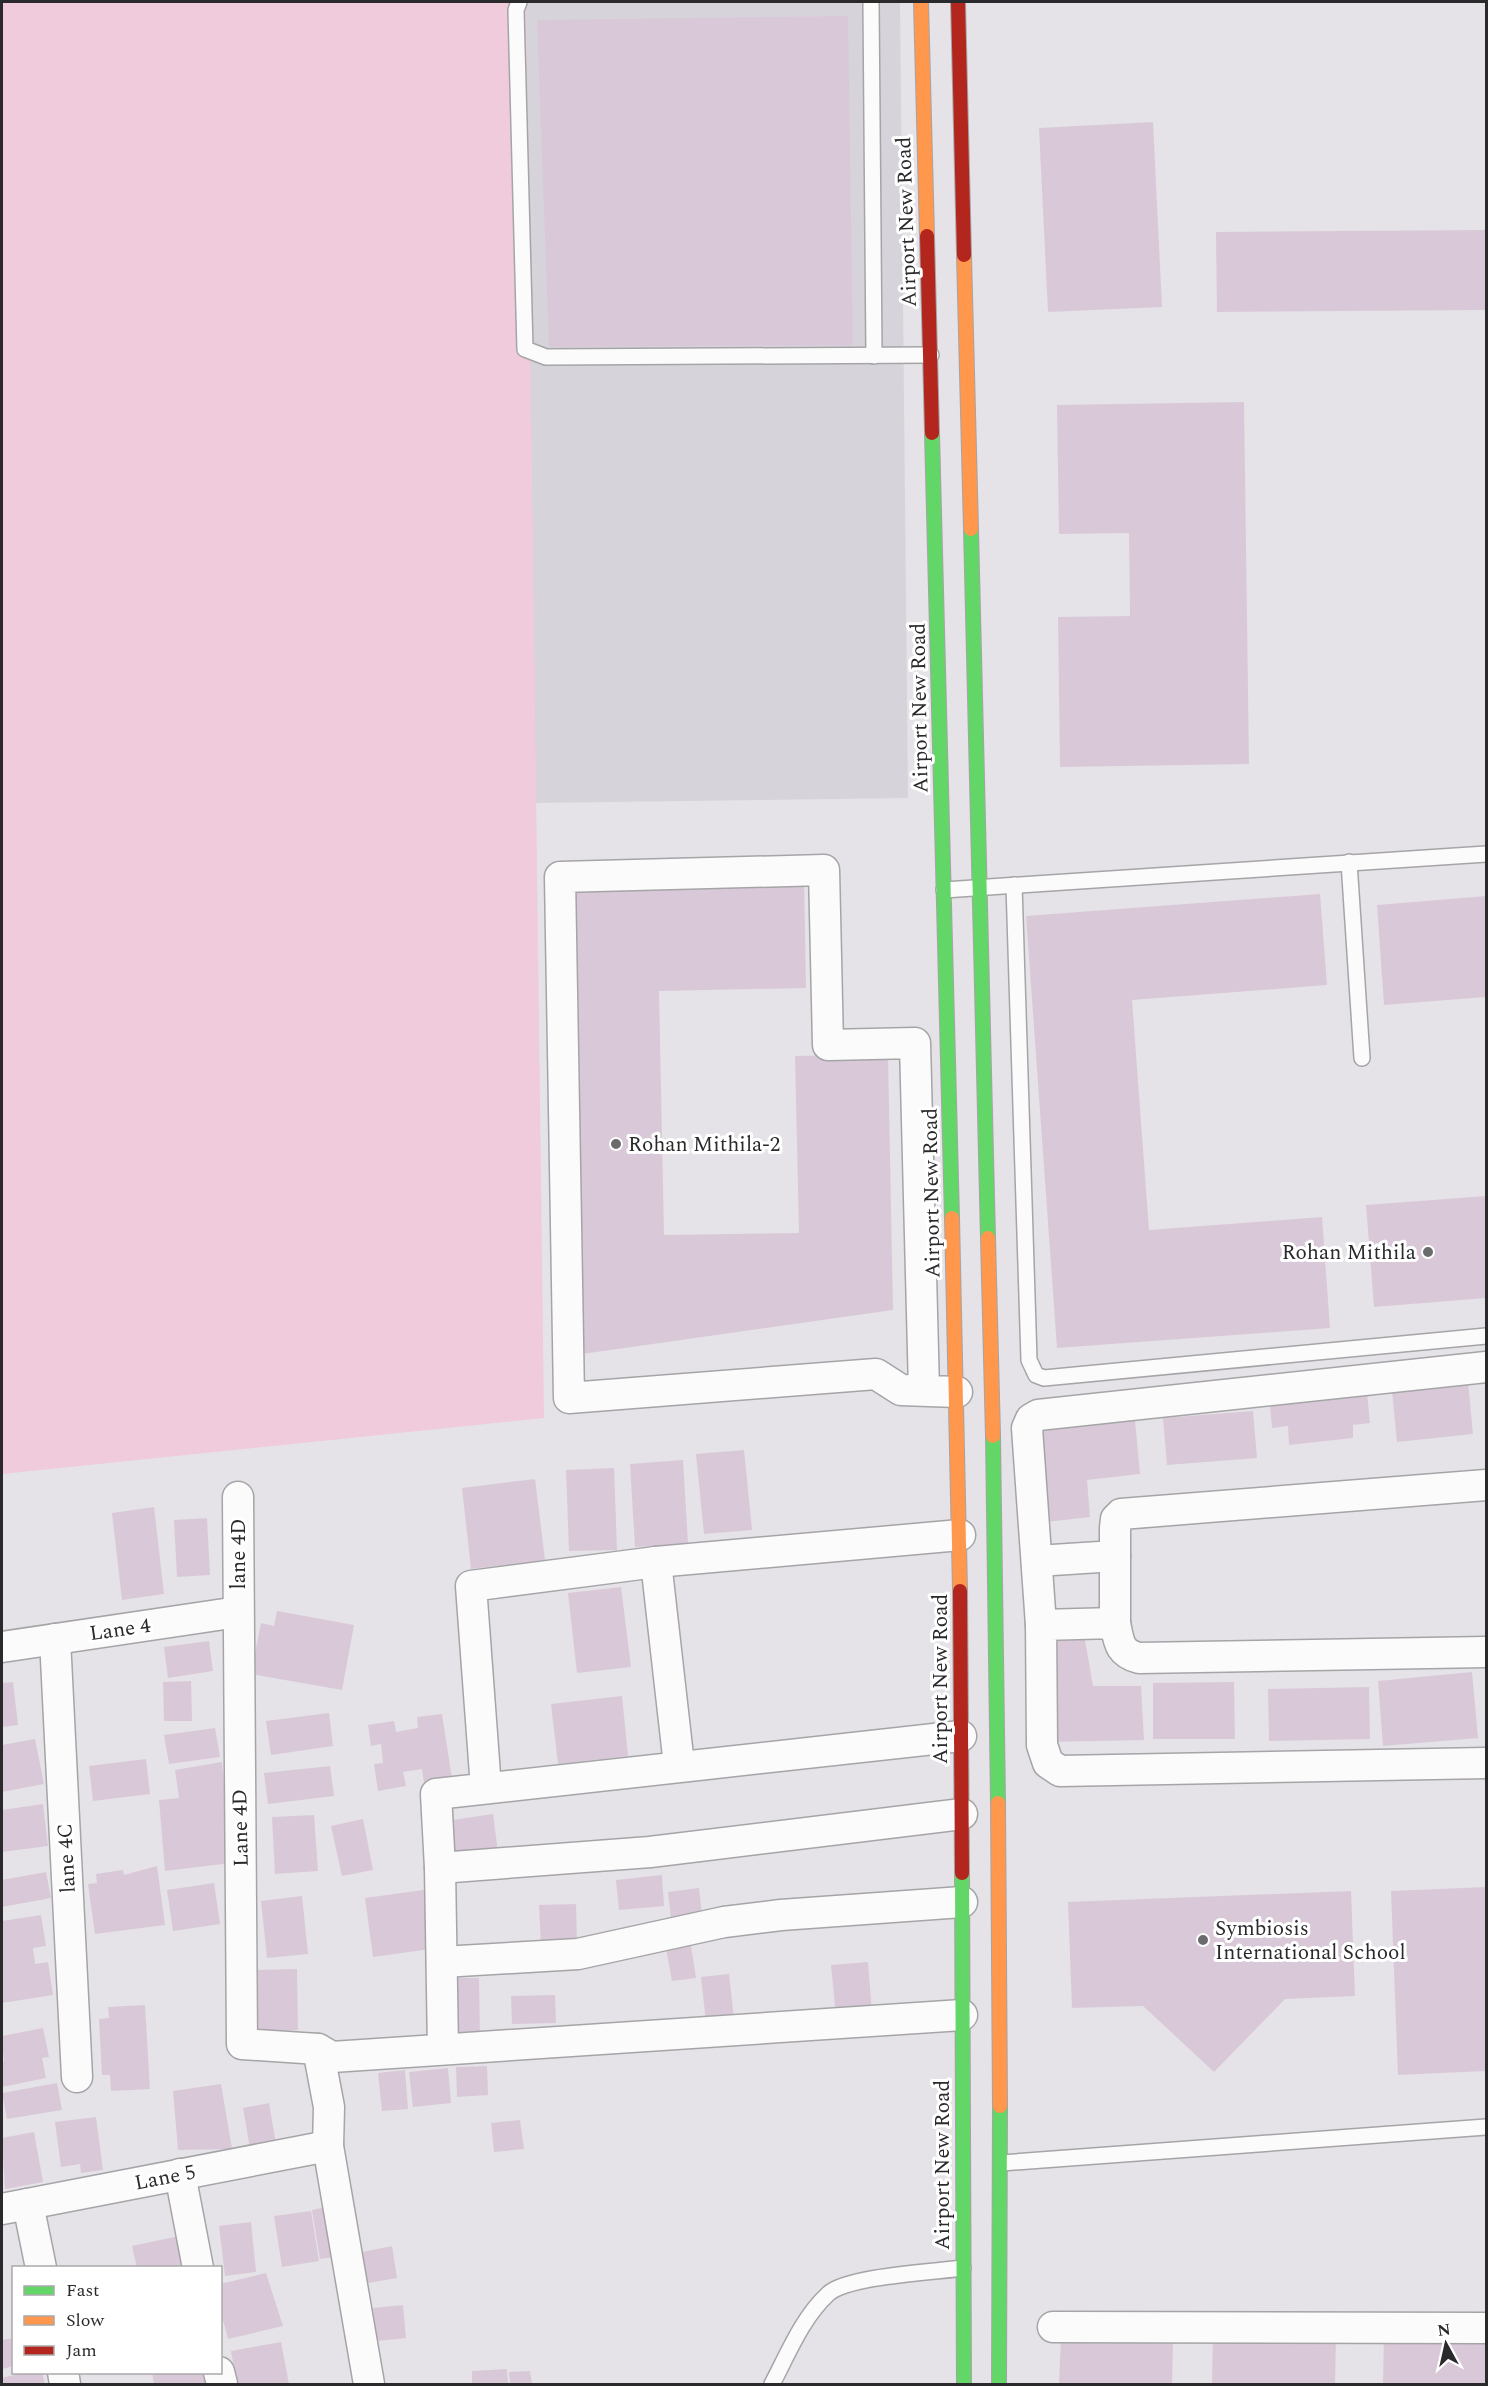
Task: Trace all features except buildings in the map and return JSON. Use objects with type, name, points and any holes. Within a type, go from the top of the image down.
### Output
[{"type":"main road","name":"Airport New Road","points":[[921,2],[960,1535],[964,2385]]},
{"type":"main road","points":[[958,2],[995,1515],[1001,2163],[999,2385]]},
{"type":"street","points":[[924,1390],[915,1043],[828,1045],[824,870],[560,877],[569,1398],[876,1374],[902,1390],[957,1392]]},
{"type":"street","points":[[1486,1367],[1038,1415],[1031,1419],[1027,1428],[1041,1625],[1042,1745],[1048,1763],[1060,1771],[1486,1763]]},
{"type":"street","points":[[1486,1485],[1121,1514],[1116,1519],[1114,1623],[1120,1649],[1127,1655],[1139,1658],[1486,1652]]},
{"type":"street","name":"lane 4D","points":[[238,1497],[238,1612]]},
{"type":"street","points":[[486,1788],[471,1586],[656,1562],[960,1535]]},
{"type":"street","points":[[1037,1561],[1115,1556]]},
{"type":"street","points":[[656,1562],[679,1765]]},
{"type":"street","name":"Lane 4","points":[[2,1647],[238,1612]]},
{"type":"street","name":"Lane 4D","points":[[238,1612],[242,2044],[318,2049]]},
{"type":"street","points":[[1041,1625],[1114,1623]]},
{"type":"street","name":"lane 4C","points":[[55,1639],[77,2077]]},
{"type":"street","points":[[443,2049],[440,1868],[436,1794],[679,1765],[961,1736]]},
{"type":"street","points":[[440,1868],[650,1852],[962,1814]]},
{"type":"street","points":[[442,1962],[578,1954],[713,1924],[781,1915],[962,1902]]},
{"type":"street","points":[[318,2049],[332,2057],[962,2015]]},
{"type":"street","points":[[318,2049],[329,2107],[328,2146],[369,2385]]},
{"type":"street","name":"Lane 5","points":[[15,2206],[328,2146]]},
{"type":"street","points":[[180,2175],[198,2266]]},
{"type":"street","points":[[15,2206],[40,2266]]},
{"type":"street","points":[[1053,2327],[1486,2328]]},
{"type":"lane","points":[[519,2],[516,10],[525,349],[546,357],[931,355]]},
{"type":"lane","points":[[871,2],[874,356]]},
{"type":"lane","points":[[944,890],[1486,854]]},
{"type":"lane","points":[[1349,862],[1362,1058]]},
{"type":"lane","points":[[1014,885],[1029,1360],[1036,1375],[1044,1378],[1486,1336]]},
{"type":"lane","points":[[1001,2163],[1486,2127]]},
{"type":"lane","points":[[772,2385],[802,2327],[829,2293],[850,2283],[963,2268]]},
{"type":"shaded area","points":[[2,2],[526,2],[544,1418],[2,1474]]},
{"type":"shaded area","points":[[526,2],[900,2],[908,798],[535,803]]},
{"type":"traffic: fast","points":[[932,433],[952,1218]]},
{"type":"traffic: fast","points":[[971,529],[988,1238]]},
{"type":"traffic: fast","points":[[993,1436],[998,1803]]},
{"type":"traffic: fast","points":[[962,1873],[964,2384]]},
{"type":"traffic: fast","points":[[999,2384],[1000,2106]]},
{"type":"traffic: slow","points":[[921,2],[927,236]]},
{"type":"traffic: slow","points":[[964,255],[971,529]]},
{"type":"traffic: slow","points":[[952,1218],[960,1591]]},
{"type":"traffic: slow","points":[[988,1238],[993,1436]]},
{"type":"traffic: slow","points":[[998,1803],[1000,2106]]},
{"type":"traffic: jam","points":[[958,2],[964,255]]},
{"type":"traffic: jam","points":[[927,236],[932,433]]},
{"type":"traffic: jam","points":[[960,1591],[962,1873]]},
{"type":"place","name":"Rohan Mithila-2","points":[[616,1144]]},
{"type":"place","name":"Rohan Mithila","points":[[1428,1252]]},
{"type":"place","name":"Symbiosis International School","points":[[1203,1940]]}]
